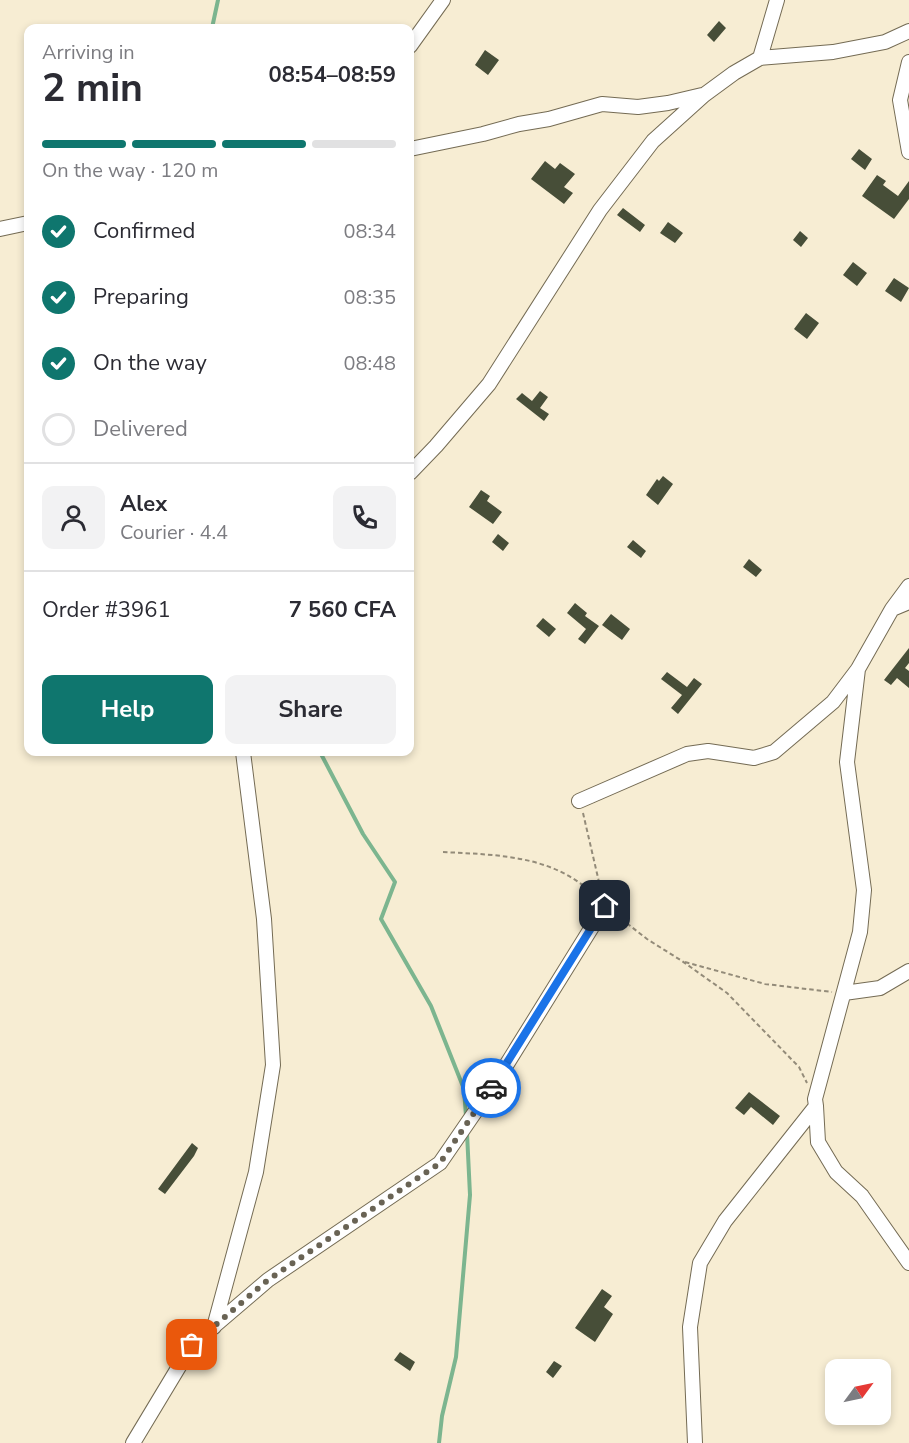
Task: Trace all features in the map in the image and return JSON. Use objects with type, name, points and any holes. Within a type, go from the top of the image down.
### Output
[{"type":"street","points":[[414,40],[443,0]]},
{"type":"street","points":[[760,58],[777,0]]},
{"type":"street","points":[[414,469],[489,384],[600,210],[653,141],[704,95],[734,73],[760,58],[833,52],[885,42],[909,31]]},
{"type":"street","points":[[909,62],[900,100],[909,152]]},
{"type":"street","points":[[414,148],[483,134],[519,123],[549,119],[602,104],[638,107],[704,95]]},
{"type":"street","points":[[0,229],[24,224]]},
{"type":"street","points":[[579,801],[687,754],[708,751],[754,758],[774,752],[833,702],[858,669],[892,609],[909,586]]},
{"type":"street","points":[[892,609],[909,602]]},
{"type":"street","points":[[858,669],[847,762],[864,890],[860,932],[815,1102],[818,1142],[836,1172],[862,1196],[909,1263]]},
{"type":"street","points":[[214,1326],[256,1173],[273,1065],[264,920],[244,756]]},
{"type":"street","points":[[133,1443],[192,1345],[268,1280],[440,1163],[496,1080],[605,906]]},
{"type":"street","points":[[844,993],[880,988],[909,970]]},
{"type":"street","points":[[695,1443],[690,1327],[700,1263],[725,1221],[815,1102]]},
{"type":"path","points":[[579,801],[605,906]]},
{"type":"path","points":[[443,852],[508,856],[547,866],[583,884],[605,906],[647,939],[727,993],[799,1066],[815,1102]]},
{"type":"path","points":[[682,961],[765,984],[844,993]]},
{"type":"building","points":[[719,21],[726,28],[714,42],[707,35]]},
{"type":"building","points":[[485,50],[499,60],[488,75],[475,65]]},
{"type":"building","points":[[859,149],[872,159],[865,170],[851,159]]},
{"type":"building","points":[[545,161],[555,169],[560,163],[575,174],[564,187],[573,193],[564,204],[531,179]]},
{"type":"building","points":[[877,175],[886,181],[883,185],[898,196],[909,181],[909,199],[894,219],[862,196]]},
{"type":"building","points":[[623,208],[645,225],[640,232],[617,215]]},
{"type":"building","points":[[668,222],[683,233],[675,243],[660,233]]},
{"type":"building","points":[[800,231],[808,238],[801,247],[793,240]]},
{"type":"building","points":[[853,262],[867,273],[857,286],[843,275]]},
{"type":"building","points":[[894,278],[909,288],[901,302],[885,291]]},
{"type":"building","points":[[806,313],[819,323],[807,339],[794,329]]},
{"type":"building","points":[[540,391],[548,397],[540,408],[549,414],[544,421],[516,399],[522,393],[532,401]]},
{"type":"building","points":[[663,476],[673,484],[658,505],[646,495],[657,479],[659,481]]},
{"type":"building","points":[[481,490],[490,496],[487,501],[502,512],[493,524],[469,507]]},
{"type":"building","points":[[498,534],[509,543],[503,551],[492,542]]},
{"type":"building","points":[[633,540],[646,551],[641,558],[627,547]]},
{"type":"building","points":[[749,559],[762,570],[756,577],[743,567]]},
{"type":"building","points":[[575,603],[587,613],[585,616],[599,626],[585,644],[578,639],[586,629],[567,613]]},
{"type":"building","points":[[611,614],[630,629],[622,640],[602,625]]},
{"type":"building","points":[[543,618],[556,629],[549,637],[536,626]]},
{"type":"building","points":[[909,648],[909,663],[905,668],[909,671],[909,688],[897,678],[891,685],[884,680]]},
{"type":"building","points":[[667,672],[687,687],[694,678],[702,684],[678,714],[671,708],[682,695],[661,679]]},
{"type":"building","points":[[749,1092],[780,1116],[773,1125],[751,1107],[744,1115],[735,1108]]},
{"type":"building","points":[[192,1143],[198,1148],[194,1156],[165,1194],[158,1189]]},
{"type":"building","points":[[602,1289],[612,1296],[604,1307],[613,1314],[595,1342],[575,1328]]},
{"type":"building","points":[[400,1352],[415,1362],[410,1371],[394,1360]]},
{"type":"building","points":[[554,1361],[562,1366],[553,1378],[546,1372]]},
{"type":"waterway","points":[[213,24],[218,0]]},
{"type":"waterway","points":[[322,756],[363,834],[395,882],[381,919],[431,1006],[464,1089],[466,1116]]},
{"type":"waterway","points":[[439,1443],[442,1416],[456,1357],[470,1195],[467,1133]]},
{"type":"way so far","points":[[192,1345],[268,1280],[358,1221],[440,1163],[491,1088]]},
{"type":"route","points":[[491,1088],[605,906]]}]
